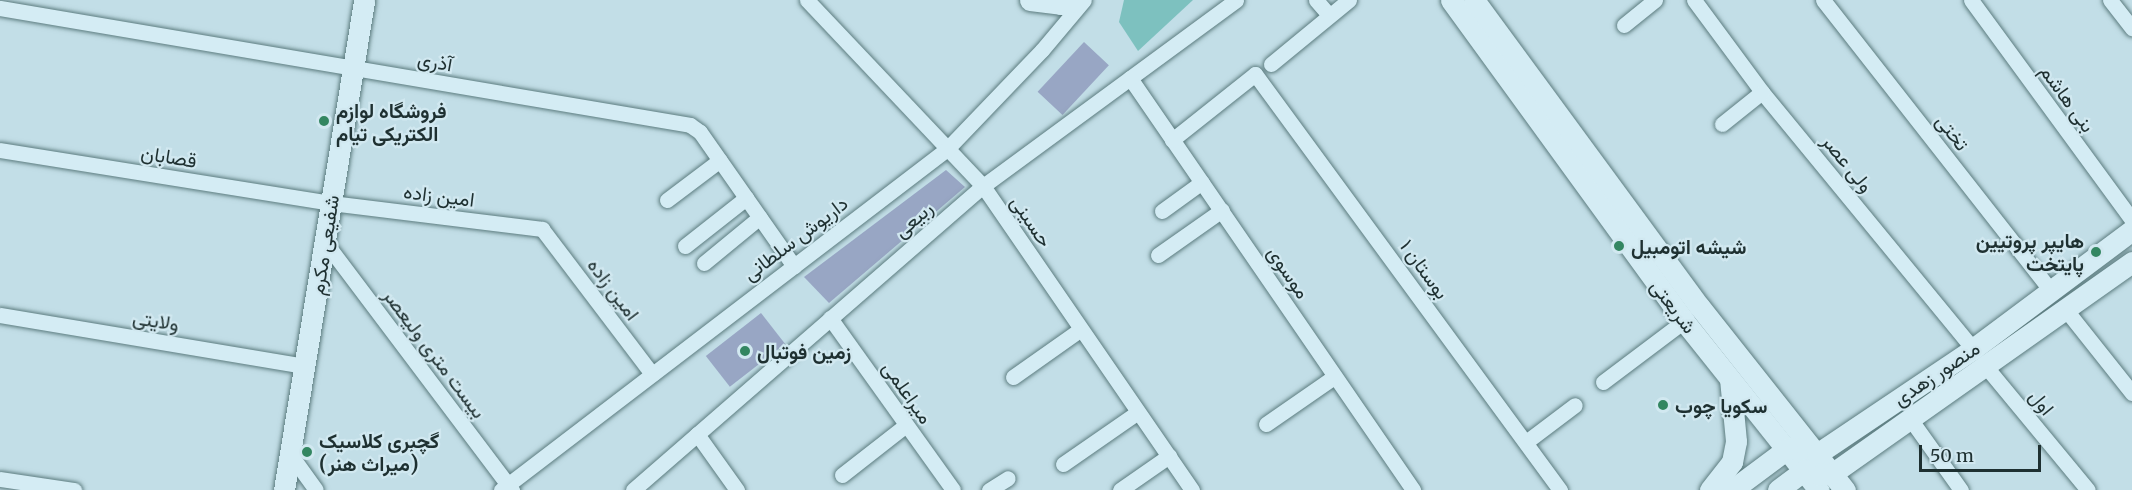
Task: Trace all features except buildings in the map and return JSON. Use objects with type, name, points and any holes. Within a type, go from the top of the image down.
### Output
[{"type":"main road","name":"شفیعی مکرم","points":[[284,490],[364,0]]},
{"type":"main road","points":[[1030,0],[1061,4],[1078,0]]},
{"type":"main road","name":"شریعتی","points":[[1451,0],[1684,321],[1787,449]]},
{"type":"main road","name":"شریعتی","points":[[1474,0],[1811,462],[1819,490]]},
{"type":"main road","name":"منصور زهدی","points":[[1778,490],[1811,462],[1973,349],[2132,230]]},
{"type":"main road","name":"منصور زهدی","points":[[1839,482],[1911,420],[1987,368],[2132,262]]},
{"type":"main road","points":[[2050,290],[2066,310]]},
{"type":"main road","points":[[1973,349],[1987,368]]},
{"type":"main road","points":[[1710,490],[1732,462],[1736,441],[1730,378]]},
{"type":"main road","points":[[1732,490],[1787,449],[1807,448],[1811,462],[1839,482]]},
{"type":"street","name":"حسینی","points":[[807,0],[982,186],[1192,490]]},
{"type":"street","name":"داریوش سلطانی","points":[[507,488],[947,148],[1042,50],[1084,0]]},
{"type":"street","name":"ربیعی","points":[[633,490],[982,186],[1236,0]]},
{"type":"street","points":[[1316,0],[1329,15]]},
{"type":"street","points":[[1271,63],[1349,0]]},
{"type":"street","points":[[1624,25],[1655,0]]},
{"type":"street","name":"ولی عصر","points":[[1694,0],[1762,92],[1973,349]]},
{"type":"street","name":"تختی","points":[[1823,0],[2050,290]]},
{"type":"street","name":"بنی هاشم","points":[[1971,0],[2132,220]]},
{"type":"street","points":[[2110,0],[2132,28]]},
{"type":"street","name":"آذری","points":[[0,8],[690,125],[700,132],[794,266]]},
{"type":"street","name":"بوستان ۱","points":[[1172,141],[1255,74],[1560,490]]},
{"type":"street","name":"موسوی","points":[[1130,78],[1413,490]]},
{"type":"street","points":[[1722,124],[1762,92]]},
{"type":"street","name":"قصابان","points":[[0,150],[331,203]]},
{"type":"street","points":[[667,200],[720,160]]},
{"type":"street","points":[[1162,211],[1202,183]]},
{"type":"street","points":[[685,246],[746,198]]},
{"type":"street","name":"امين زاده","points":[[331,203],[542,228]]},
{"type":"street","points":[[1158,255],[1222,210]]},
{"type":"street","points":[[704,263],[760,217]]},
{"type":"street","name":"امین زاده","points":[[542,228],[652,374]]},
{"type":"street","name":"بیست متری ولیعصر","points":[[325,242],[507,488]]},
{"type":"street","points":[[2066,310],[2132,393]]},
{"type":"street","name":"ولایتی","points":[[0,315],[305,366]]},
{"type":"street","name":"میراعلمی","points":[[830,318],[952,490]]},
{"type":"street","points":[[1603,382],[1684,321]]},
{"type":"street","points":[[1013,376],[1081,329]]},
{"type":"street","name":"اول","points":[[1987,368],[2088,490]]},
{"type":"street","points":[[1266,424],[1334,377]]},
{"type":"street","points":[[1526,442],[1575,405]]},
{"type":"street","points":[[1064,464],[1138,412]]},
{"type":"street","points":[[1911,420],[1961,490]]},
{"type":"street","points":[[842,475],[906,425]]},
{"type":"street","points":[[698,434],[737,490]]},
{"type":"street","points":[[290,454],[316,490]]},
{"type":"street","points":[[1120,490],[1169,456]]},
{"type":"street","points":[[989,490],[1008,478]]},
{"type":"street","points":[[0,479],[74,490]]},
{"type":"shaded area","points":[[1084,42],[1109,65],[1062,115],[1038,92]]},
{"type":"shaded area","points":[[946,170],[965,187],[829,303],[804,277]]},
{"type":"shaded area","name":"زمین فوتبال","points":[[761,313],[785,344],[730,387],[706,356]]},
{"type":"place","name":"فروشگاه لوازم الکتریکی تیام","points":[[324,121]]},
{"type":"place","name":"شیشه اتومبیل","points":[[1619,246]]},
{"type":"place","name":"هایپر پروتیین پایتخت","points":[[2096,252]]},
{"type":"place","name":"زمین فوتبال","points":[[745,351]]},
{"type":"place","name":"سکویا چوب","points":[[1663,405]]},
{"type":"place","name":"گچبری کلاسیک (میراث هنر)","points":[[307,452]]}]
